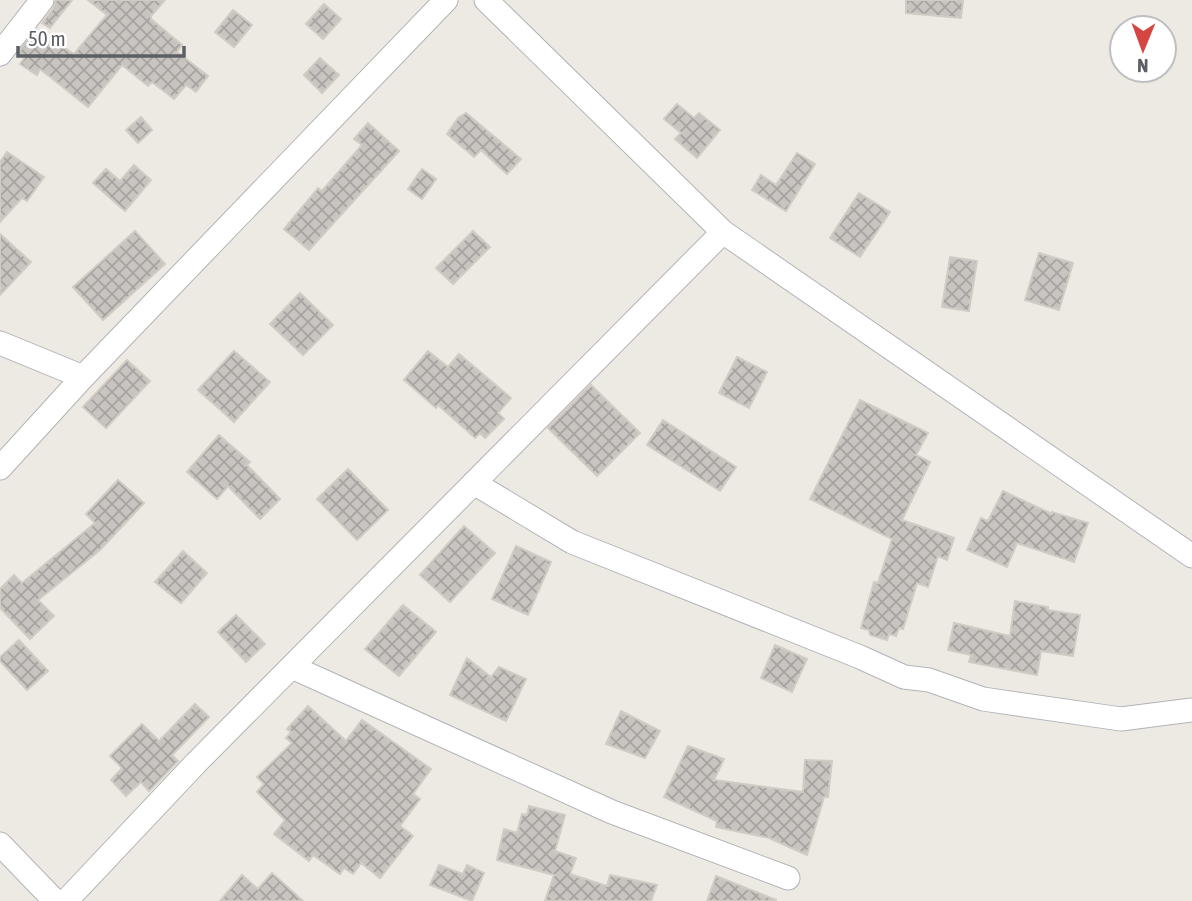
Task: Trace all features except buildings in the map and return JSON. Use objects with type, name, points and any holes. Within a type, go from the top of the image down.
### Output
[{"type":"street","points":[[0,54],[42,0]]},
{"type":"street","points":[[0,468],[83,377],[446,0]]},
{"type":"street","points":[[486,0],[723,232],[1192,556]]},
{"type":"street","points":[[66,901],[196,763],[723,232]]},
{"type":"street","points":[[0,343],[83,377]]},
{"type":"street","points":[[474,483],[572,542],[904,677],[929,680],[983,699],[1121,719],[1192,710]]},
{"type":"street","points":[[292,667],[612,812],[788,878]]},
{"type":"street","points":[[0,844],[55,901]]}]
